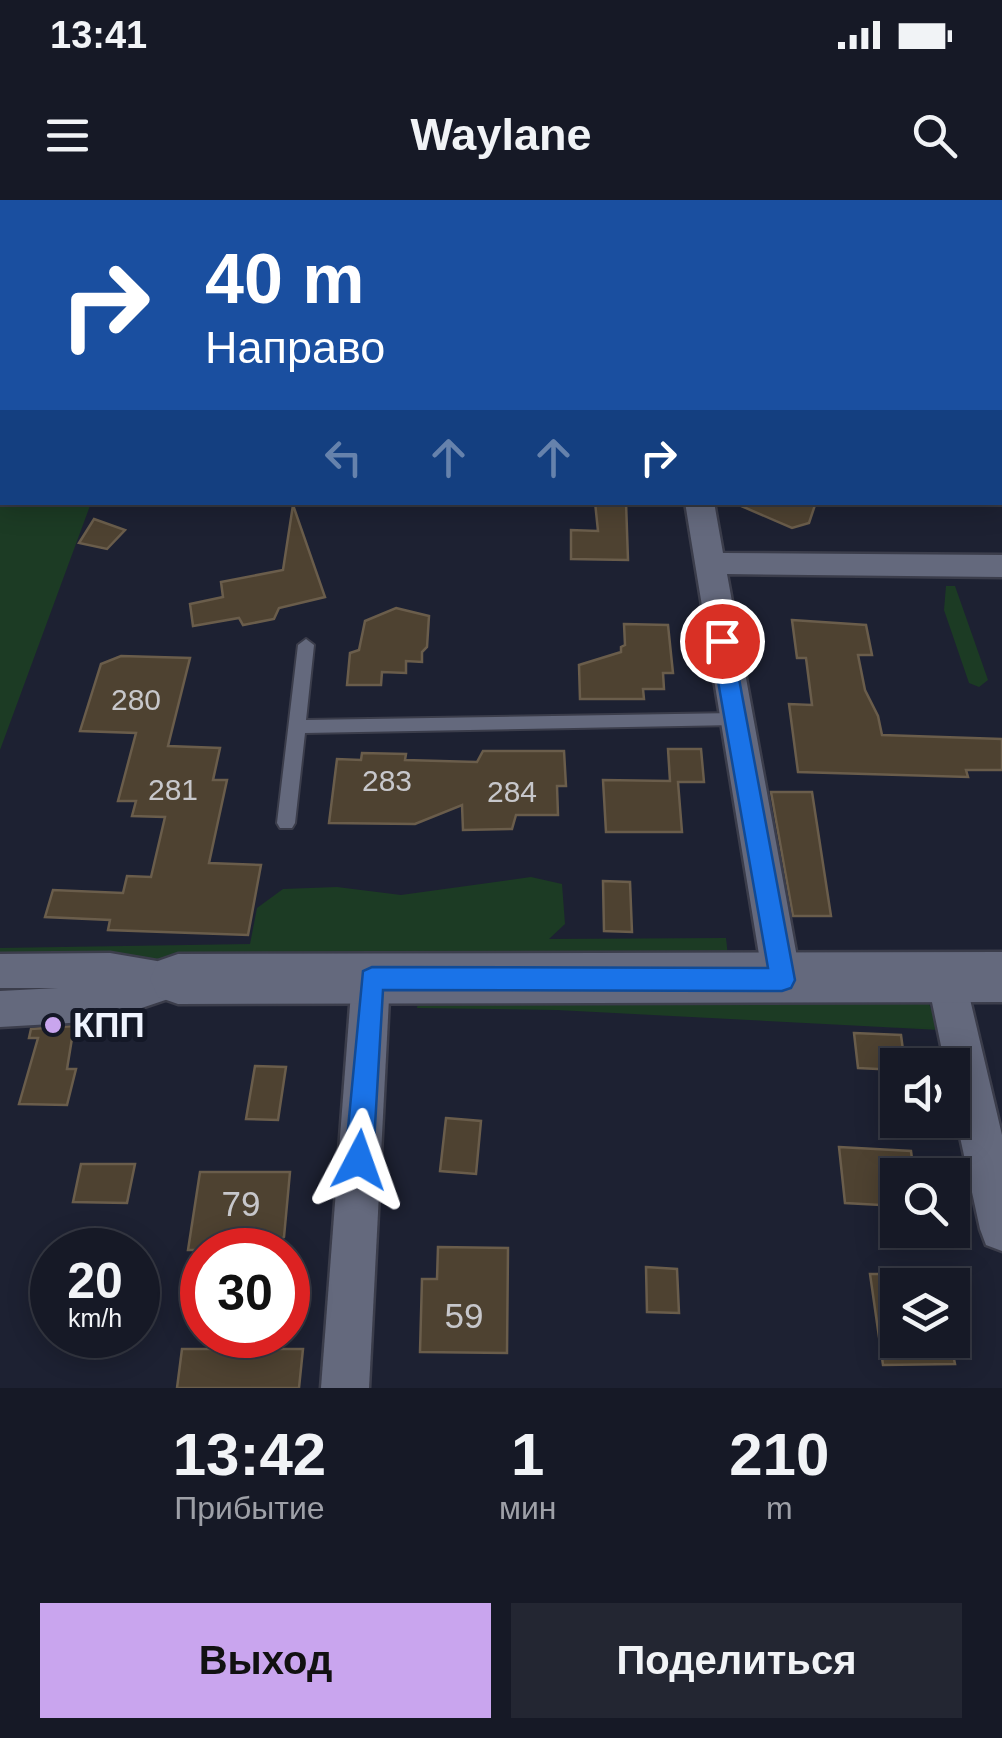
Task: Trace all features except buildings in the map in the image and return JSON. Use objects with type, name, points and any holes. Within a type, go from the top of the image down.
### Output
[{"type":"street","points":[[698,505],[782,980]]},
{"type":"street","points":[[708,563],[1002,566]]},
{"type":"street","points":[[0,972],[110,970],[370,993],[1002,977]]},
{"type":"street","points":[[946,978],[1002,1229]]},
{"type":"street","points":[[0,1009],[103,1002],[178,979]]},
{"type":"street","points":[[344,1388],[370,993]]},
{"type":"lane","points":[[286,823],[306,645]]},
{"type":"lane","points":[[297,727],[735,719]]},
{"type":"green space","points":[[0,505],[90,505],[0,750]]},
{"type":"green space","points":[[946,586],[955,586],[988,680],[979,687],[969,683],[944,610]]},
{"type":"green space","points":[[531,877],[562,884],[565,924],[549,939],[726,938],[728,956],[0,964],[0,948],[250,944],[257,908],[283,889],[337,887],[401,895]]},
{"type":"green space","points":[[419,996],[929,1004],[940,1030],[557,1010],[417,1008]]},
{"type":"place","name":"КПП","points":[[53,1025]]},
{"type":"route","points":[[359,1160],[372,978],[782,980],[722,641]]}]
